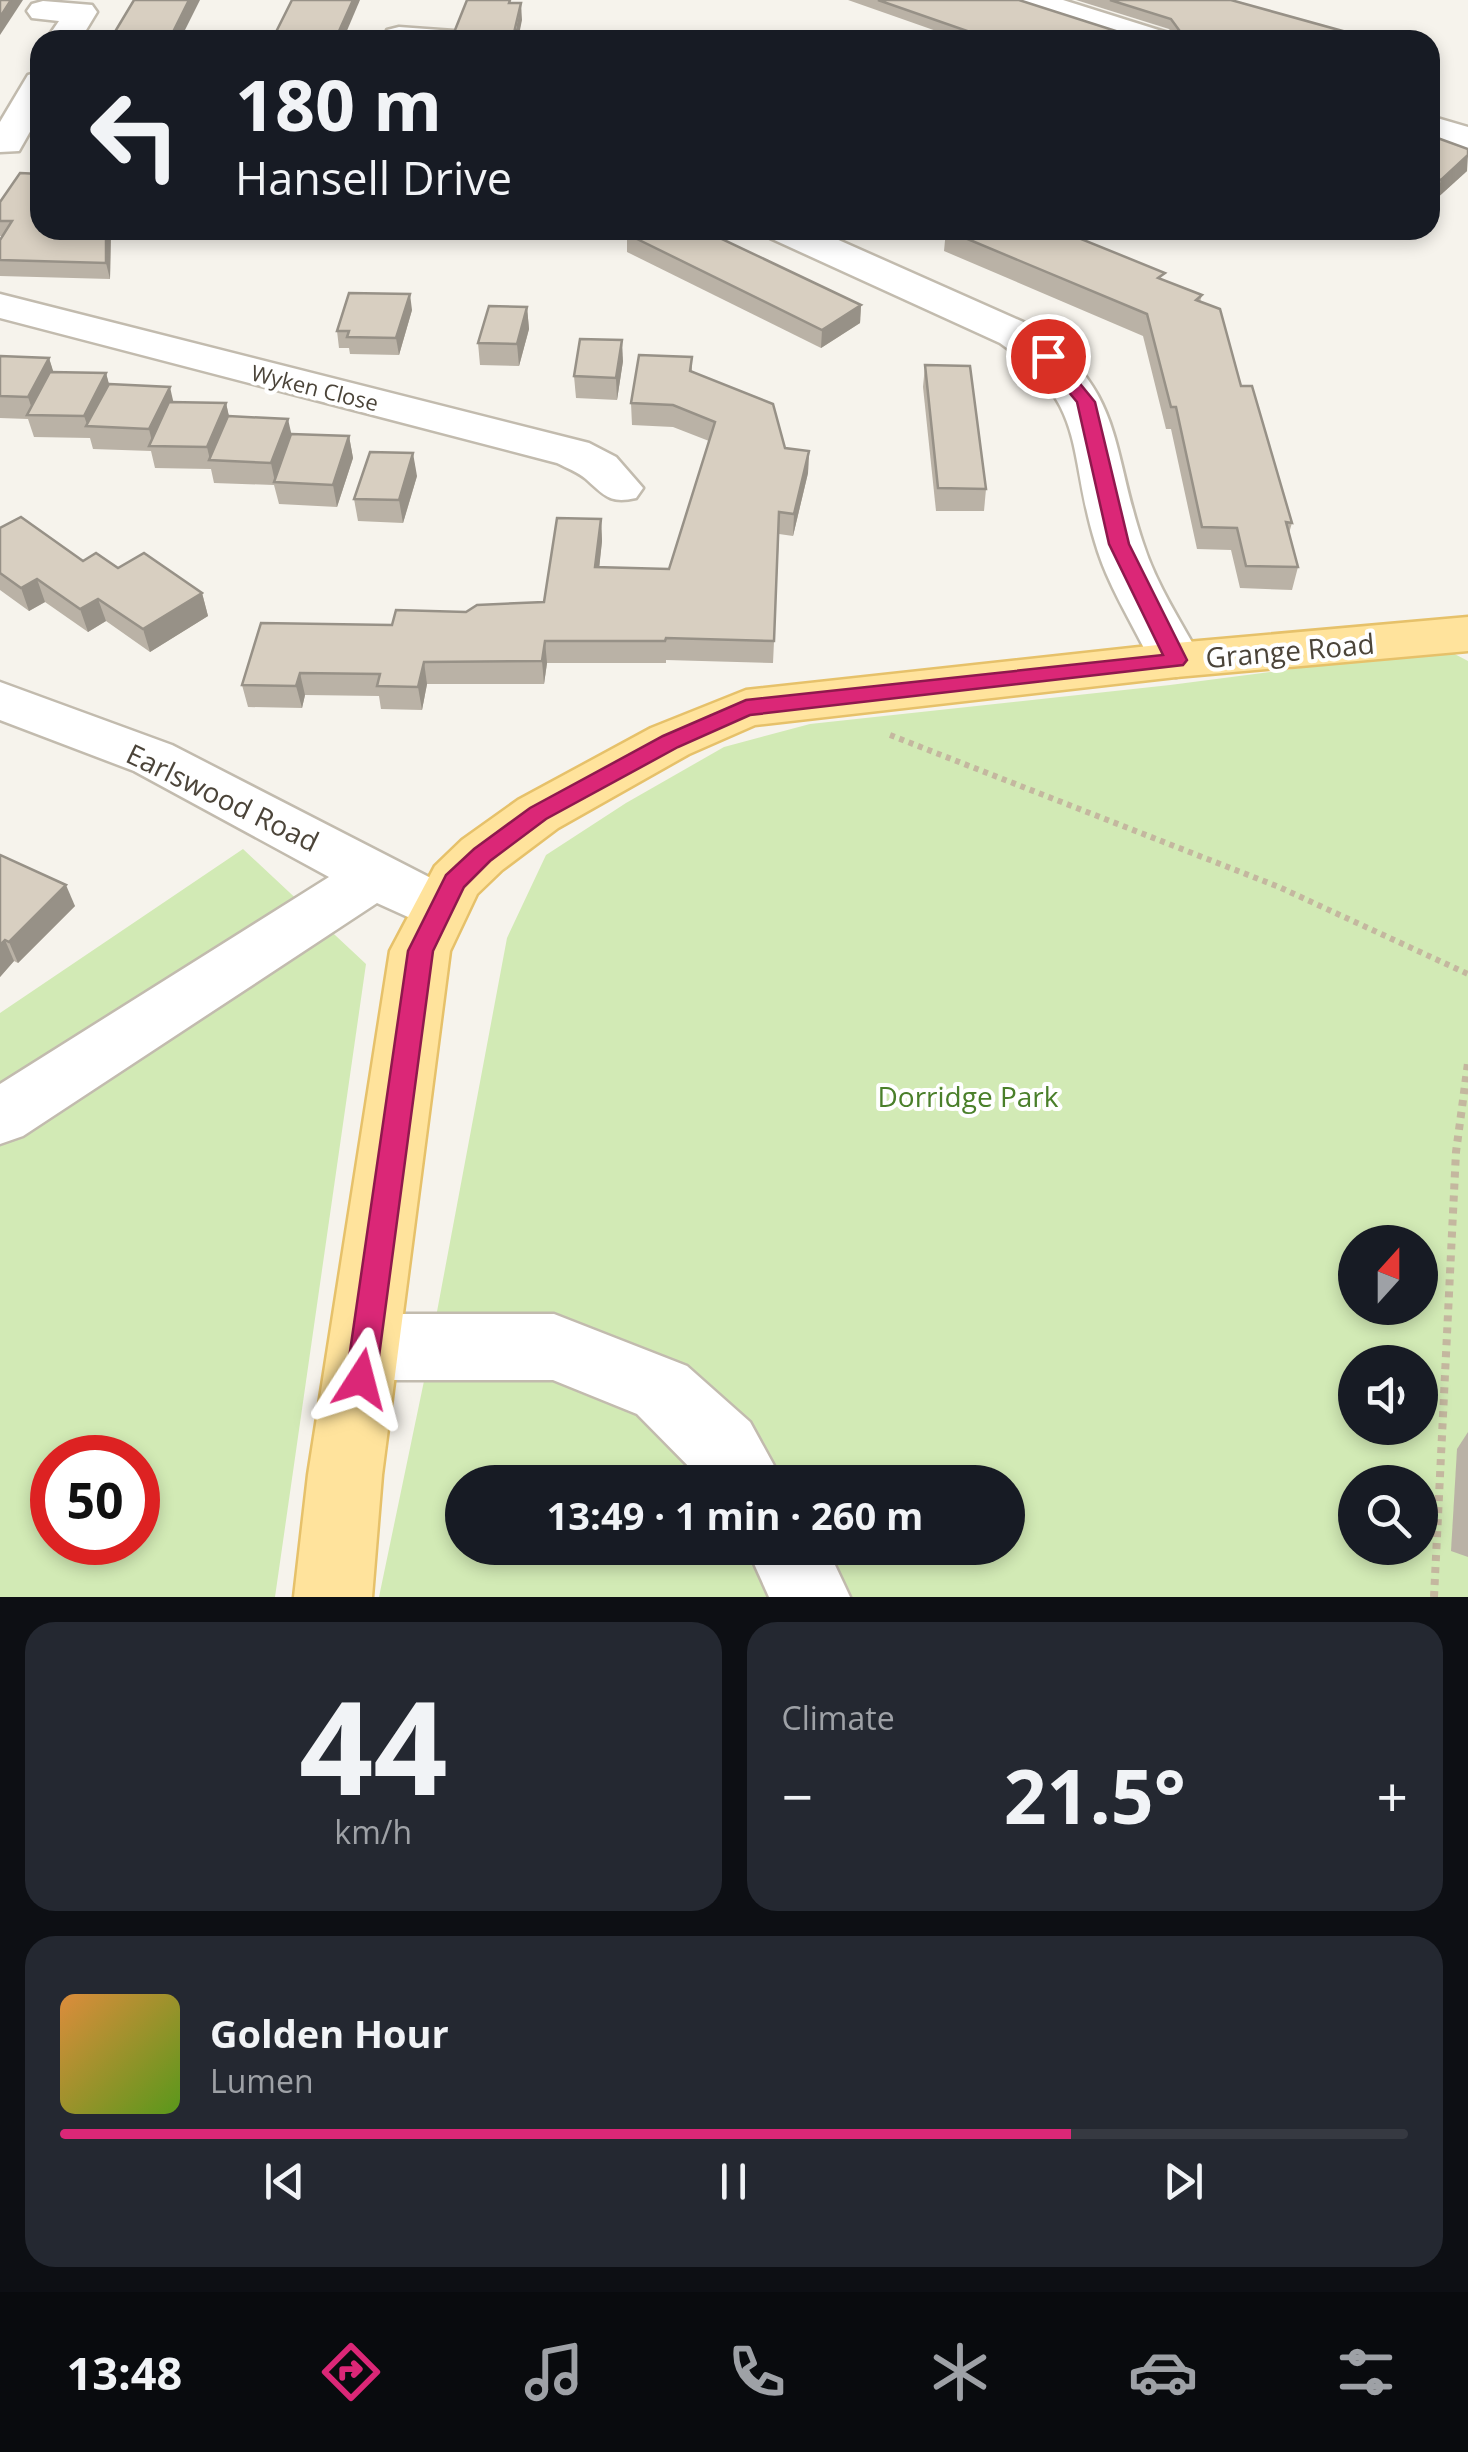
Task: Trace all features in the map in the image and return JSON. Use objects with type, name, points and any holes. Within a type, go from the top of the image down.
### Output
[{"type":"main road","name":"Grange Road","points":[[333,1597],[345,1475],[420,951],[455,881],[468,868],[538,814],[670,742],[746,708],[1176,660],[1468,634]]},
{"type":"street","points":[[1030,0],[1124,30]]},
{"type":"street","points":[[43,10],[81,12],[70,30]]},
{"type":"street","points":[[15,144],[30,107]]},
{"type":"street","points":[[1440,130],[1468,139]]},
{"type":"street","points":[[806,240],[1015,334],[1062,370],[1086,402],[1119,544],[1176,660]]},
{"type":"street","name":"Wyken Close","points":[[0,306],[573,453],[600,468],[620,488]]},
{"type":"street","name":"Earlswood Road","points":[[0,700],[154,758],[439,909]]},
{"type":"street","points":[[0,1117],[376,875]]},
{"type":"street","points":[[366,1347],[554,1347],[662,1390],[724,1447],[735,1465]]},
{"type":"street","points":[[794,1565],[811,1597]]},
{"type":"path","points":[[842,697],[896,739],[1278,888],[1468,974]]},
{"type":"path","points":[[1434,1597],[1456,1152],[1468,1063]]},
{"type":"green space","name":"Dorridge Park","points":[[1445,649],[1468,661],[1468,1597],[379,1597],[507,938],[546,855],[724,747],[810,724],[1170,685]]},
{"type":"green space","points":[[243,849],[366,964],[275,1597],[0,1597],[0,1013]]},
{"type":"building","points":[[0,0],[11,0],[0,17]]},
{"type":"building","points":[[134,0],[189,0],[174,30],[116,30]]},
{"type":"building","points":[[292,0],[353,0],[340,30],[277,30]]},
{"type":"building","points":[[467,0],[521,3],[515,30],[455,30]]},
{"type":"building","points":[[878,0],[1019,0],[1113,30],[964,30]]},
{"type":"building","points":[[1110,0],[1231,0],[1339,30],[1179,30],[1171,19]]},
{"type":"building","points":[[1440,139],[1468,149],[1468,155],[1441,180]]},
{"type":"building","points":[[20,173],[30,174],[30,240],[106,240],[106,263],[0,260],[0,240],[12,221],[0,221],[0,202]]},
{"type":"building","points":[[639,240],[724,240],[861,305],[822,330]]},
{"type":"building","points":[[970,240],[1084,240],[1165,273],[1158,278],[1202,295],[1196,300],[1220,309],[1241,386],[1252,386],[1292,523],[1286,522],[1298,567],[1246,566],[1237,528],[1202,527],[1176,407],[1171,407],[1147,314]]},
{"type":"building","points":[[349,293],[410,294],[396,338],[347,337],[349,331],[337,331]]},
{"type":"building","points":[[489,306],[527,307],[517,344],[478,343]]},
{"type":"building","points":[[580,339],[622,340],[616,378],[574,376]]},
{"type":"building","points":[[639,355],[692,357],[690,371],[773,404],[785,448],[809,451],[794,514],[779,512],[774,641],[545,641],[542,661],[424,662],[418,687],[377,686],[380,674],[300,673],[296,686],[242,685],[261,623],[392,625],[396,610],[466,612],[477,605],[544,602],[557,518],[601,519],[595,567],[669,569],[715,422],[673,405],[631,403]]},
{"type":"building","points":[[0,356],[49,358],[28,397],[0,396]]},
{"type":"building","points":[[925,365],[970,366],[986,489],[938,488]]},
{"type":"building","points":[[50,372],[106,373],[84,416],[27,415]]},
{"type":"building","points":[[109,384],[170,387],[149,429],[86,426]]},
{"type":"building","points":[[169,402],[226,403],[207,447],[149,446]]},
{"type":"building","points":[[228,416],[288,419],[271,463],[209,460]]},
{"type":"building","points":[[291,434],[349,436],[333,485],[274,482]]},
{"type":"building","points":[[370,452],[413,453],[399,500],[354,499]]},
{"type":"building","points":[[21,517],[83,561],[96,553],[118,568],[144,553],[202,593],[143,629],[98,599],[80,609],[37,579],[21,588],[0,573],[0,528]]},
{"type":"building","points":[[0,855],[66,885],[9,942],[5,940],[0,945]]},
{"type":"route","points":[[361,1379],[420,951],[455,881],[482,855],[538,814],[670,742],[746,708],[1176,660],[1119,544],[1086,402],[1048,356]]}]
